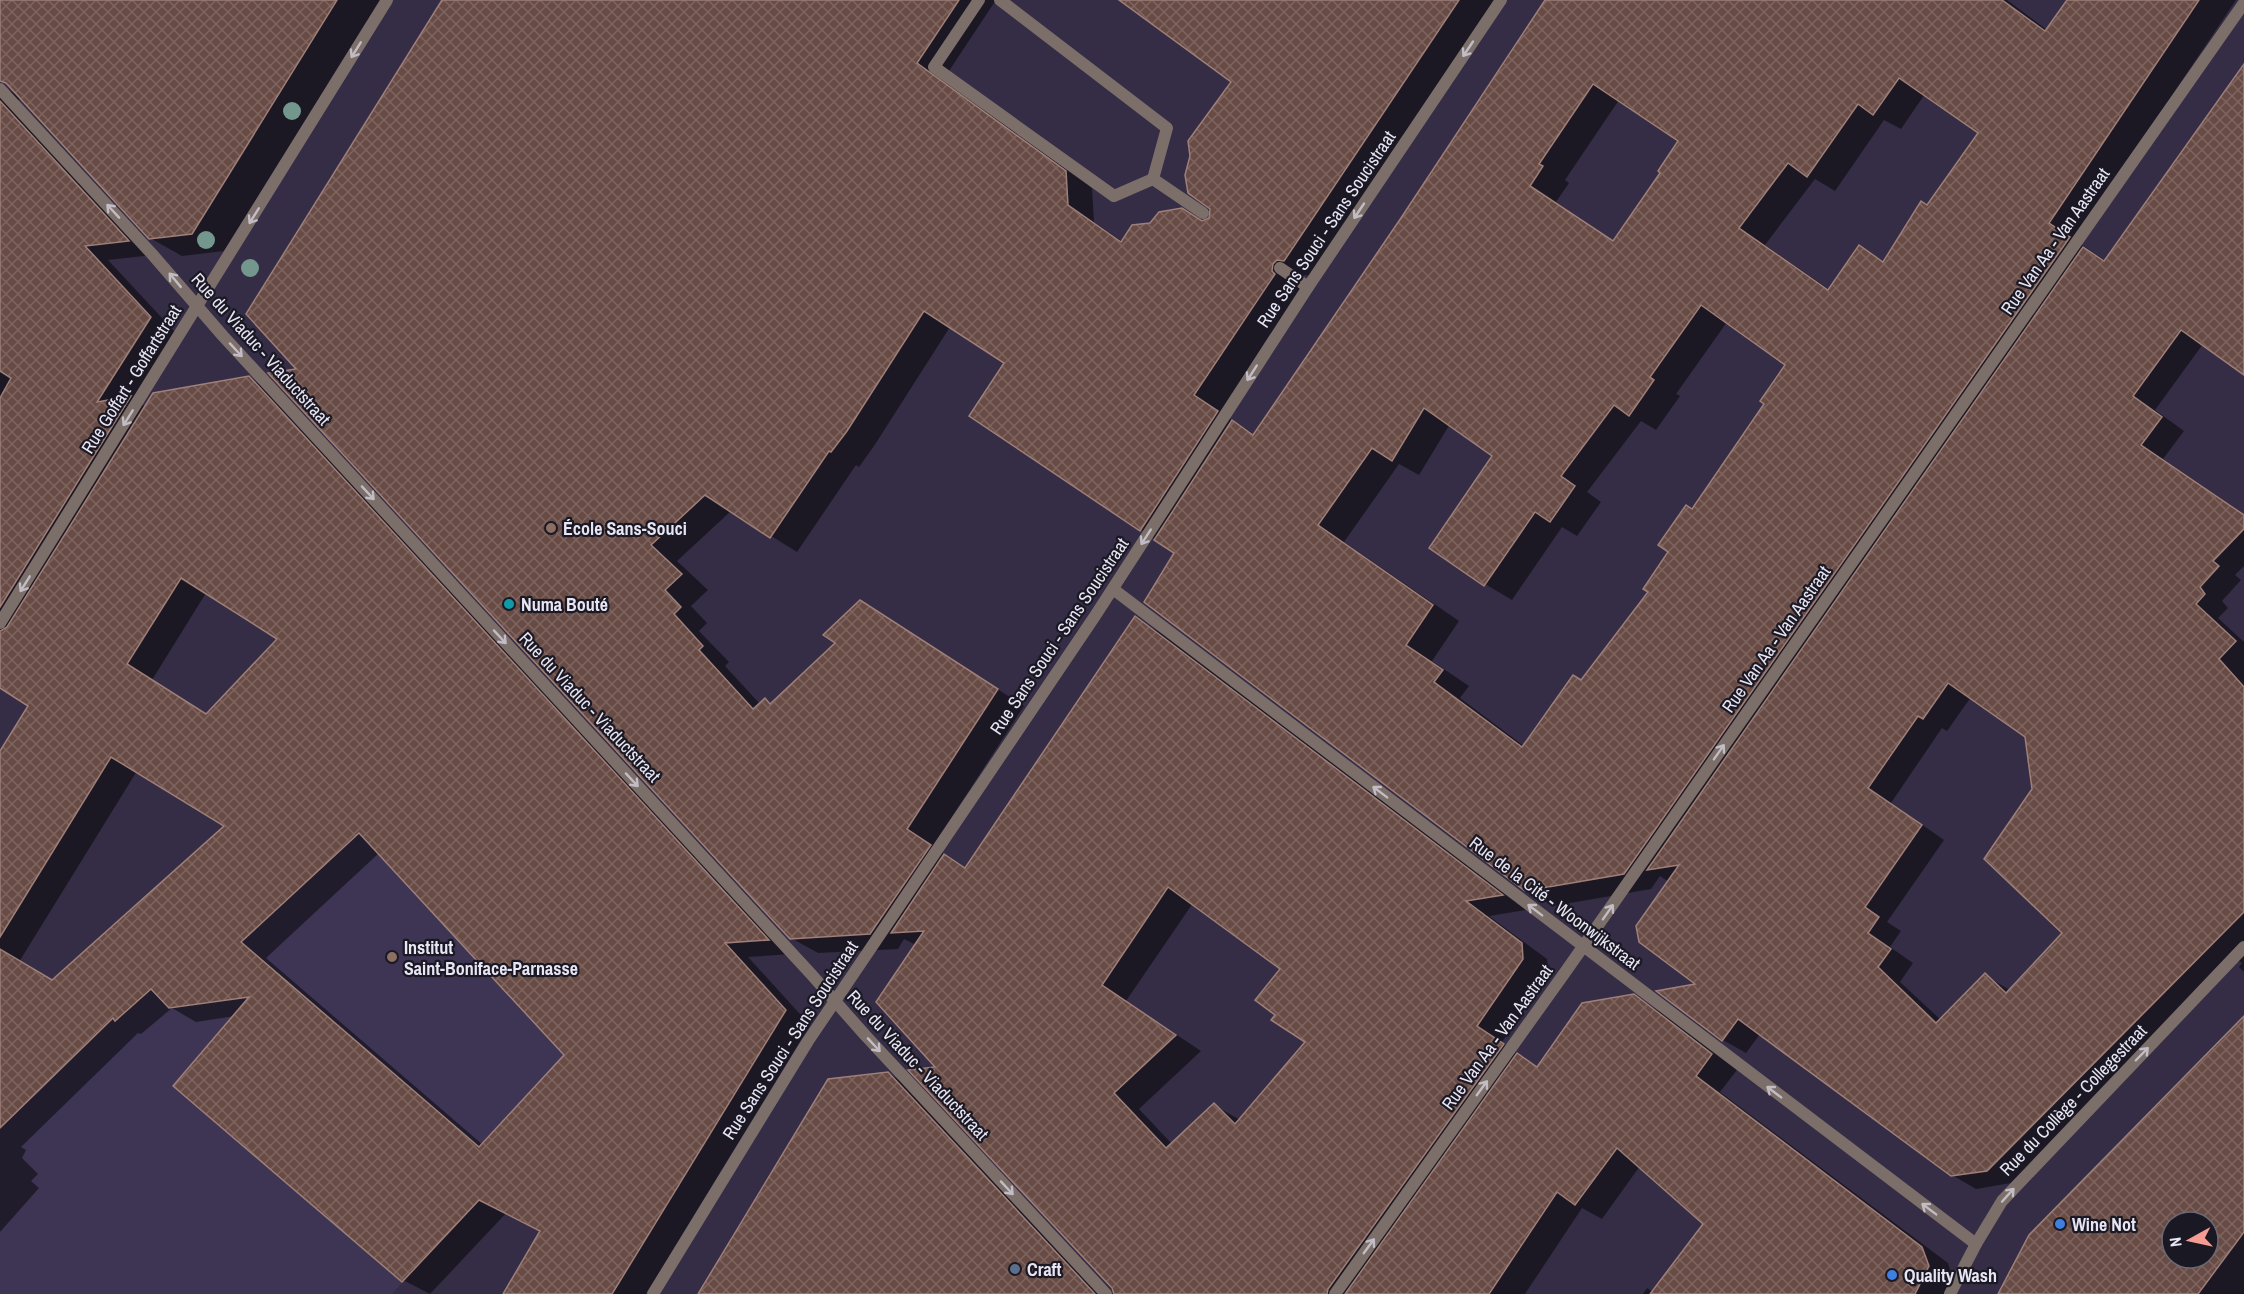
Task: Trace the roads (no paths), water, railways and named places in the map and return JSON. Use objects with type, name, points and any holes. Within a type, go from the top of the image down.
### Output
[{"type":"street","name":"Rue Goffart - Goffartstraat","points":[[0,623],[387,0]]},
{"type":"street","points":[[979,0],[934,67],[1114,196],[1153,179]]},
{"type":"street","points":[[999,0],[1167,128],[1153,179]]},
{"type":"street","name":"Rue Sans Souci - Sans Soucistraat","points":[[653,1294],[800,1053],[1113,589],[1308,287],[1501,0]]},
{"type":"street","name":"Rue Van Aa - Van Aastraat","points":[[1335,1294],[1582,947],[2244,3]]},
{"type":"street","name":"Rue du Viaduc - Viaductstraat","points":[[0,90],[835,1002],[1106,1294]]},
{"type":"street","points":[[1153,179],[1203,213]]},
{"type":"street","points":[[1280,268],[1308,287]]},
{"type":"street","name":"Rue de la Cité - Woonwijkstraat","points":[[1113,589],[1976,1244]]},
{"type":"street","name":"Rue du Collège - Collegestraat","points":[[1950,1294],[2002,1201],[2244,947]]},
{"type":"place","name":"École Sans-Souci","points":[[551,528]]},
{"type":"place","name":"Numa Bouté","points":[[509,604]]},
{"type":"place","name":"Institut Saint-Boniface-Parnasse","points":[[392,957]]},
{"type":"place","name":"Wine Not","points":[[2060,1224]]},
{"type":"place","name":"Craft","points":[[1015,1269]]},
{"type":"place","name":"Quality Wash","points":[[1892,1275]]}]
